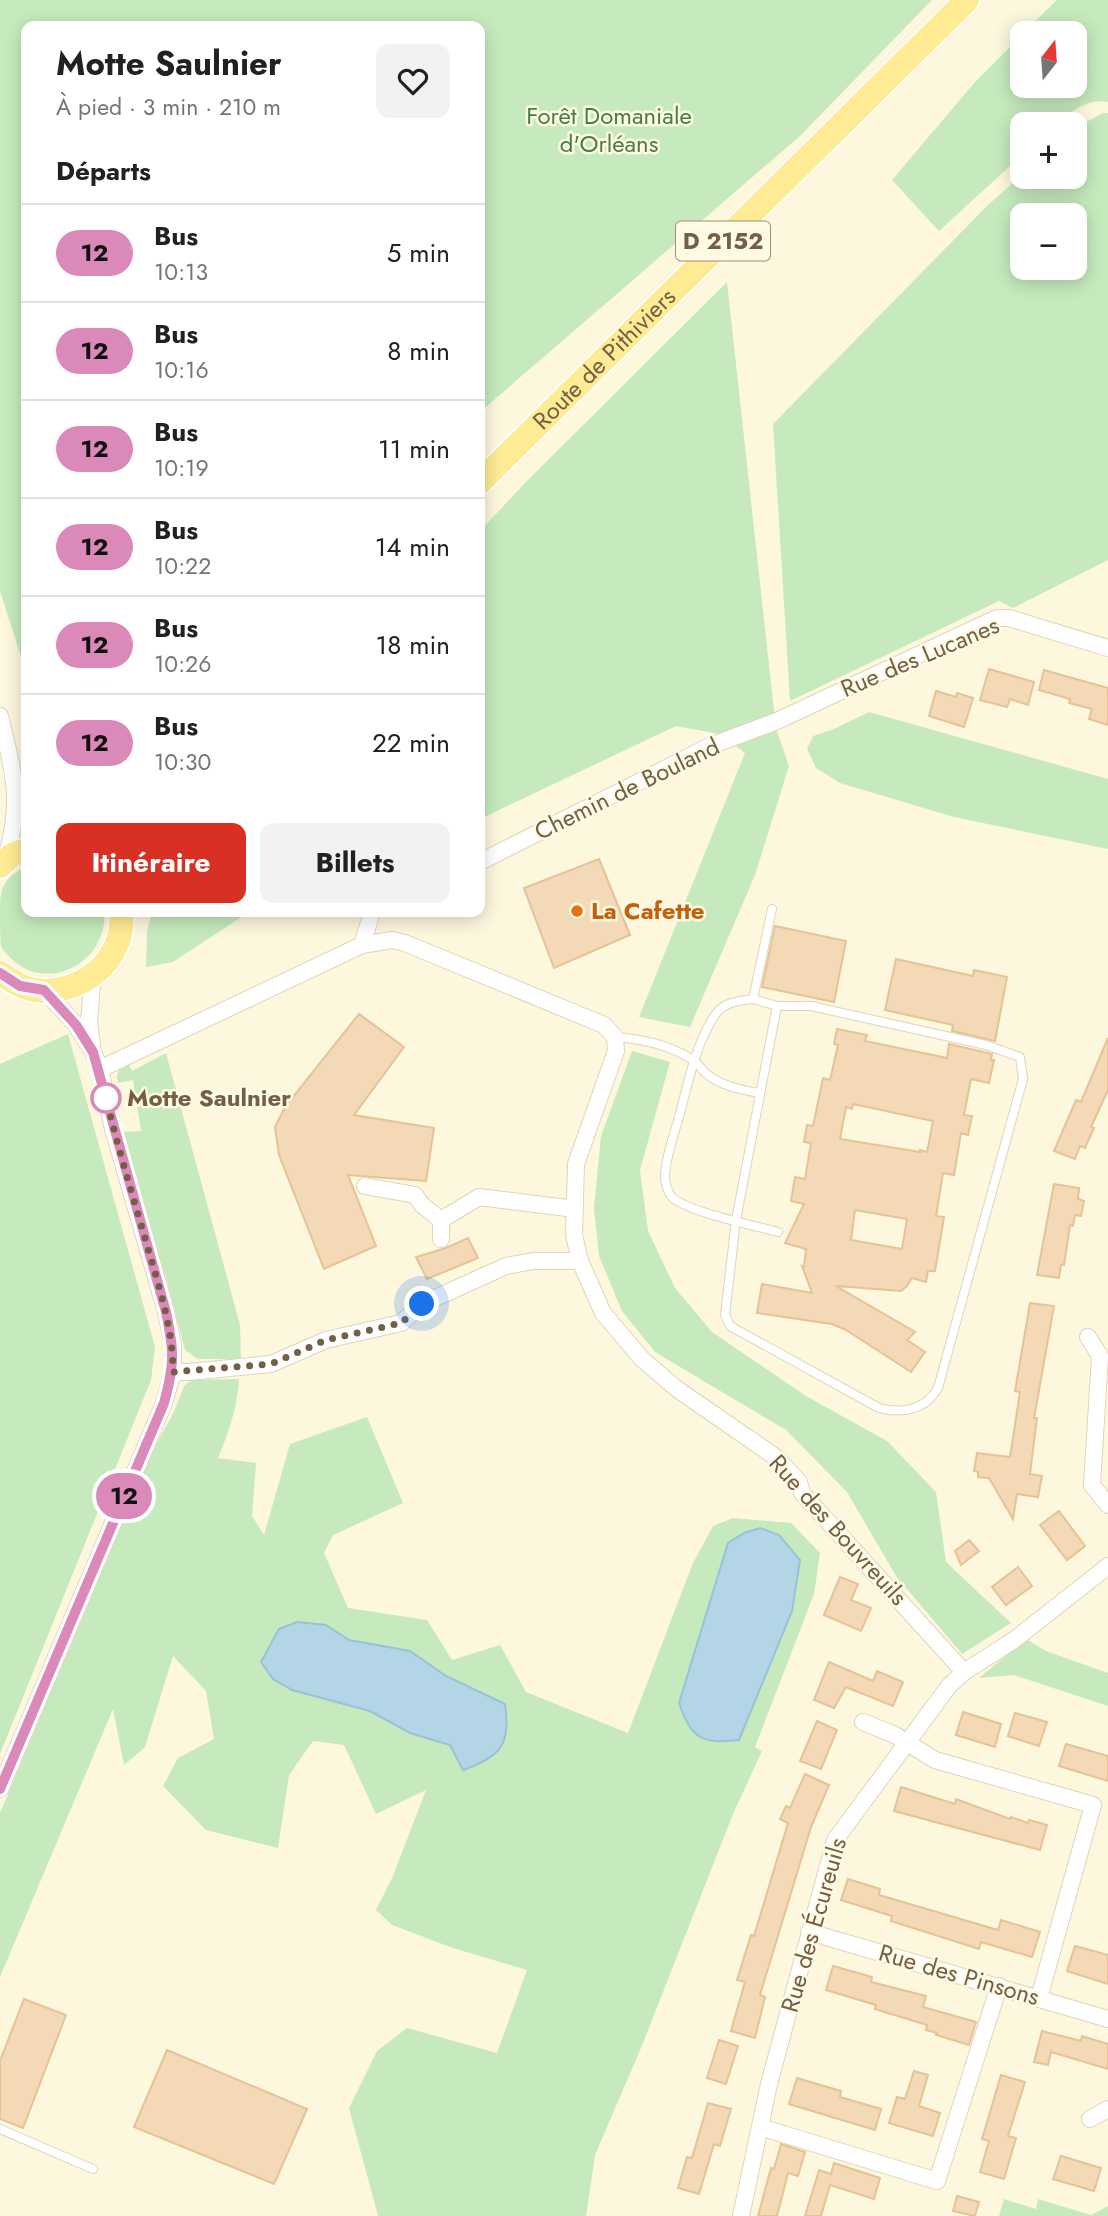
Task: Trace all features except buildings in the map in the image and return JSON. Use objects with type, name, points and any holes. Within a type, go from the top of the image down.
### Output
[{"type":"main road","name":"Route de Pithiviers","points":[[485,477],[967,0]]},
{"type":"main road","points":[[3,977],[20,986],[57,991],[84,982],[108,961],[120,936],[122,917]]},
{"type":"street","name":"Rue des Lucanes","points":[[777,721],[997,618],[1009,618],[1108,648]]},
{"type":"street","points":[[0,716],[15,780],[21,791]]},
{"type":"street","name":"Chemin de Bouland","points":[[485,859],[710,746],[777,721]]},
{"type":"street","points":[[10,859],[15,780]]},
{"type":"street","points":[[362,945],[370,917]]},
{"type":"street","points":[[100,1069],[362,945],[392,940],[588,1016],[604,1025],[615,1037]]},
{"type":"street","points":[[93,974],[89,1021],[93,1052]]},
{"type":"street","points":[[0,1789],[164,1403],[173,1372],[173,1345],[166,1312],[114,1129],[100,1069],[76,1025],[44,990]]},
{"type":"street","name":"Rue des Bouvreuils","points":[[615,1037],[616,1051],[576,1164],[574,1235],[580,1261],[603,1313],[642,1359],[677,1389],[777,1458],[799,1482],[802,1493],[964,1672]]},
{"type":"street","points":[[365,1186],[415,1195],[422,1205],[440,1220],[441,1240]]},
{"type":"street","points":[[440,1220],[479,1197],[575,1209]]},
{"type":"street","points":[[173,1372],[271,1364],[326,1340],[401,1323],[422,1304],[506,1266],[533,1261],[580,1261]]},
{"type":"street","points":[[1088,1337],[1100,1356],[1092,1485],[1108,1505]]},
{"type":"street","name":"Rue des Écureuils","points":[[741,2216],[769,2084],[835,1840],[950,1686],[964,1672],[1014,1640],[1108,1566]]},
{"type":"street","points":[[863,1722],[895,1735],[935,1760],[1093,1805],[1039,1998]]},
{"type":"street","name":"Rue des Pinsons","points":[[810,1931],[1108,2019]]},
{"type":"street","points":[[760,2127],[937,2181],[999,1986]]},
{"type":"street","points":[[1090,2119],[1108,2109]]},
{"type":"lane","points":[[753,999],[772,909]]},
{"type":"lane","points":[[777,1006],[736,1220],[725,1315],[730,1326],[879,1408],[897,1412],[916,1408],[933,1397],[938,1388],[1023,1079],[1020,1058],[986,1045],[811,1006],[777,1006],[753,999],[733,1002],[715,1014],[694,1061],[672,1142],[665,1174],[666,1185],[671,1195],[679,1202],[736,1220],[778,1232]]},
{"type":"lane","points":[[615,1037],[642,1039],[694,1061],[709,1076],[741,1090],[759,1093]]},
{"type":"lane","points":[[0,2129],[93,2169]]},
{"type":"green space","name":"Forêt Domaniale d'Orléans","points":[[0,0],[932,0],[800,136],[485,408],[485,21],[21,21],[21,656],[0,591]]},
{"type":"green space","points":[[1057,0],[1108,0],[1108,102],[1093,102],[1073,112],[1010,112],[1010,166],[939,231],[892,180],[975,82],[1010,47],[1010,98],[1087,98],[1087,21],[1035,21]]},
{"type":"green space","points":[[1108,113],[1108,560],[1013,608],[999,601],[790,701],[773,424],[1010,186],[1010,189],[1087,189],[1087,122]]},
{"type":"green space","points":[[727,282],[776,729],[789,766],[755,875],[690,1027],[639,1017],[745,753],[720,734],[676,726],[485,817],[485,526]]},
{"type":"green space","points":[[869,712],[1108,779],[1108,849],[954,817],[840,783],[816,768],[807,749],[813,736]]},
{"type":"green space","points":[[21,870],[21,917],[104,917],[98,944],[76,966],[46,974],[30,971],[5,953],[1,946],[0,905],[4,885]]},
{"type":"green space","points":[[151,917],[241,917],[173,962],[146,967],[147,931]]},
{"type":"green space","points":[[68,1034],[155,1347],[151,1380],[0,1754],[0,1064]]},
{"type":"green space","points":[[632,1051],[670,1062],[640,1170],[648,1231],[675,1288],[712,1332],[806,1396],[887,1441],[936,1492],[946,1562],[1011,1623],[962,1654],[896,1576],[847,1492],[786,1430],[655,1352],[622,1311],[599,1256],[594,1208],[601,1136]]},
{"type":"green space","points":[[166,1053],[240,1325],[241,1359],[198,1359],[185,1350],[166,1278],[155,1253],[131,1169],[124,1132],[141,1131],[133,1080],[118,1083],[117,1076],[119,1070],[129,1065],[132,1071]]},
{"type":"green space","points":[[239,1379],[232,1420],[218,1458],[256,1463],[252,1516],[264,1535],[290,1444],[367,1417],[403,1503],[333,1535],[324,1553],[348,1608],[427,1620],[452,1660],[500,1645],[526,1692],[628,1733],[693,1563],[713,1526],[733,1518],[791,1523],[820,1553],[814,1594],[755,1747],[762,1751],[733,1814],[641,2048],[595,2155],[586,2216],[378,2216],[349,2108],[377,2051],[407,2028],[497,2053],[527,1970],[453,1948],[392,1925],[376,1910],[393,1876],[426,1790],[376,1814],[344,1745],[313,1741],[289,1775],[278,1848],[206,1830],[163,1786],[178,1758],[214,1739],[206,1691],[173,1656],[145,1747],[124,1765],[113,1709],[0,1977],[0,1813],[146,1462],[173,1414],[184,1386],[191,1380]]},
{"type":"green space","points":[[1026,1639],[1046,1651],[1108,1673],[1108,1706],[1014,1675],[979,1678]]},
{"type":"green space","points":[[1004,2199],[1036,2209],[1038,2199],[1091,2215],[1108,2206],[1108,2216],[999,2216]]},
{"type":"water","points":[[760,1528],[779,1535],[800,1560],[792,1611],[739,1740],[707,1740],[694,1732],[679,1703],[728,1543],[744,1533]]},
{"type":"water","points":[[297,1622],[326,1625],[349,1640],[410,1651],[446,1676],[505,1704],[506,1729],[501,1747],[487,1759],[463,1770],[450,1745],[410,1733],[370,1711],[292,1690],[273,1679],[261,1662],[279,1629]]},
{"type":"bus line","name":"12","points":[[0,973],[20,986],[44,990],[76,1025],[93,1052],[100,1069],[114,1129],[166,1312],[173,1345],[173,1372],[164,1403],[0,1789]]},
{"type":"place","name":"La Cafette","points":[[577,911]]},
{"type":"place","name":"Motte Saulnier","points":[[106,1098]]},
{"type":"route","points":[[106,1098],[104,1089],[166,1312],[173,1345],[173,1372],[271,1364],[326,1340],[401,1323],[422,1304]]}]
